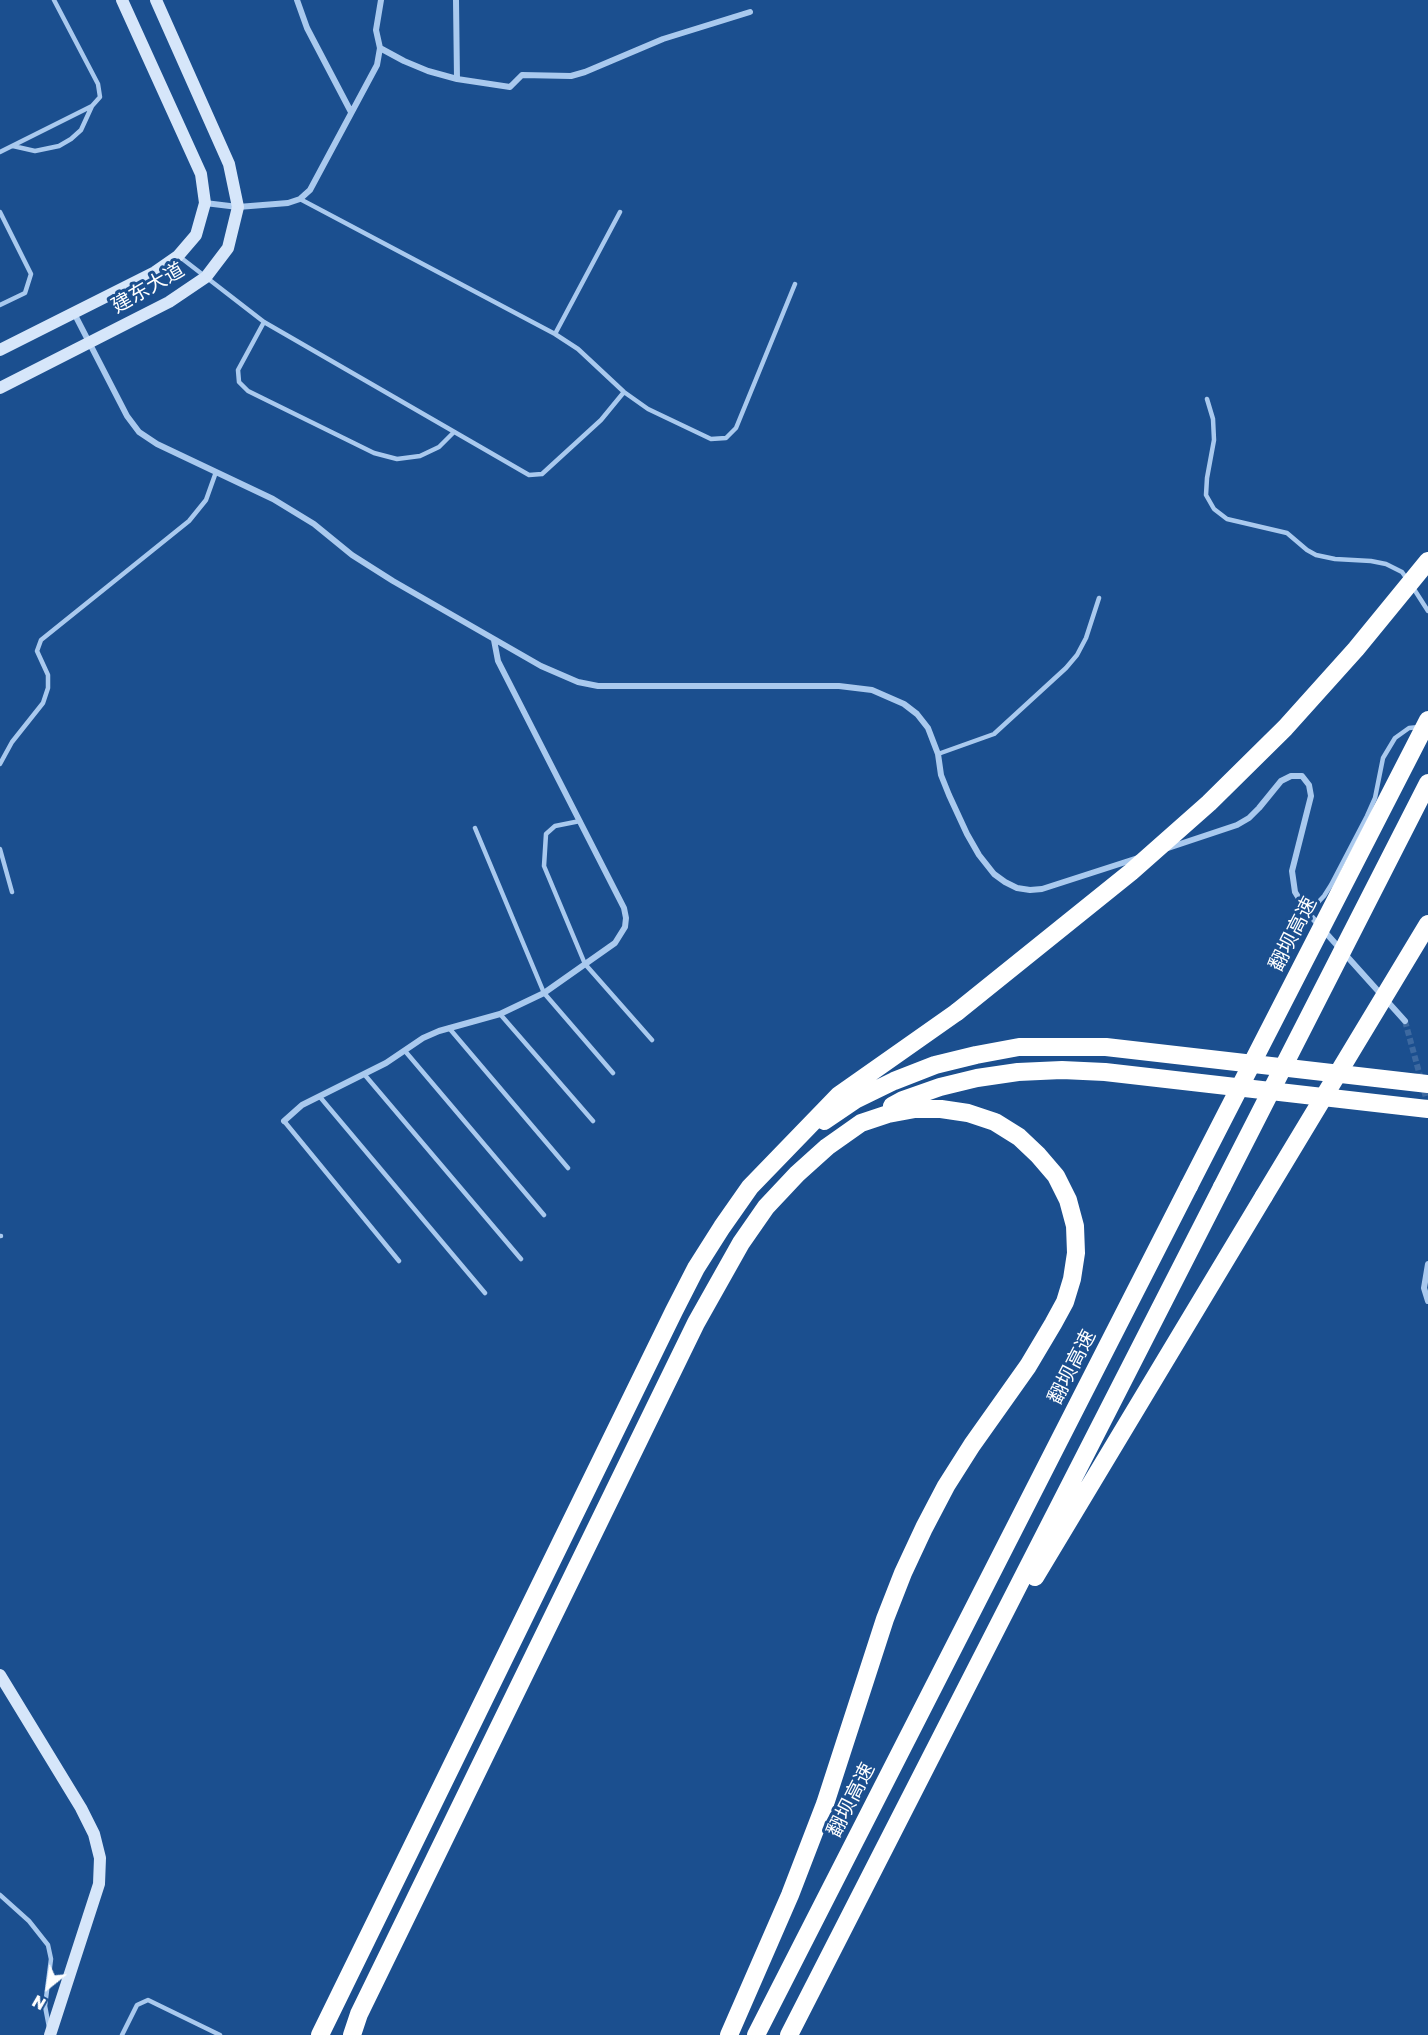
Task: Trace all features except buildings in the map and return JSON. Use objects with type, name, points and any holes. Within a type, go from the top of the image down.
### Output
[{"type":"highway","points":[[320,2035],[696,1268],[750,1187],[839,1095],[957,1011],[1131,872],[1209,803],[1285,728],[1356,649],[1428,561]]},
{"type":"highway","name":"翻坝高速","points":[[756,2035],[1428,720]]},
{"type":"highway","points":[[789,2035],[1428,783]]},
{"type":"highway","points":[[955,1710],[1428,924]]},
{"type":"highway","points":[[783,1153],[818,1124],[894,1081],[935,1065],[976,1054],[1019,1047],[1106,1047],[1428,1084]]},
{"type":"highway","points":[[352,2035],[359,2014],[718,1281],[766,1207],[827,1147],[861,1123],[903,1100],[940,1087],[977,1078],[1018,1072],[1062,1070],[1105,1072],[1428,1109]]},
{"type":"highway","points":[[729,2035],[825,1804],[885,1619],[903,1573],[946,1486],[1028,1366],[1065,1302],[1076,1253],[1073,1218],[1068,1200],[1056,1176],[1019,1137],[995,1122],[968,1113],[941,1109],[915,1109],[861,1123]]},
{"type":"street","name":"建东大道","points":[[0,350],[155,272],[178,256],[196,235],[205,203],[201,174],[123,0]]},
{"type":"street","name":"建东大道","points":[[0,388],[169,302],[206,277],[228,248],[238,207],[229,164],[156,0]]},
{"type":"street","points":[[297,0],[307,28],[351,112]]},
{"type":"street","points":[[205,203],[238,207],[288,203],[300,199],[310,190],[376,65],[380,48],[376,30],[381,0]]},
{"type":"street","points":[[456,0],[457,79]]},
{"type":"street","points":[[380,48],[428,71],[457,79],[510,87],[522,75],[571,76],[585,72],[663,39],[750,12]]},
{"type":"street","points":[[74,313],[127,416],[139,432],[156,444],[273,499],[314,524],[352,555],[393,582],[541,666],[578,682],[598,686],[839,686],[872,690],[904,704],[917,714],[928,728],[949,795],[979,855],[994,874],[1017,888],[1030,890],[1055,886],[1237,825],[1249,818],[1281,781],[1290,776],[1302,776],[1309,785],[1311,796],[1292,871],[1295,892],[1308,913],[1405,1022]]},
{"type":"street","points":[[284,1122],[302,1105],[364,1074],[423,1038],[448,1028],[500,1014],[544,993],[615,943],[621,936],[626,918],[624,908],[498,661],[494,640]]},
{"type":"street","points":[[1428,1264],[1424,1288],[1428,1301]]},
{"type":"street","points":[[0,1675],[81,1808],[94,1834],[100,1858],[99,1884],[51,2034]]},
{"type":"lane","points":[[13,146],[35,151],[59,146],[81,130],[92,106],[100,97],[98,84],[54,0]]},
{"type":"lane","points":[[0,152],[92,106]]},
{"type":"lane","points":[[300,199],[555,334],[578,349],[624,392],[648,409],[711,439],[726,438],[736,428],[795,284]]},
{"type":"lane","points":[[0,212],[31,274],[25,293],[0,305]]},
{"type":"lane","points":[[555,334],[620,212]]},
{"type":"lane","points":[[178,256],[264,322],[529,475],[542,474],[602,420],[624,392]]},
{"type":"lane","points":[[264,322],[238,370],[239,382],[248,391],[374,453],[397,459],[420,456],[439,447],[454,432]]},
{"type":"lane","points":[[1207,399],[1213,419],[1214,440],[1206,495],[1214,509],[1227,519],[1287,533],[1307,550],[1325,558],[1386,564],[1402,572],[1419,594],[1428,611]]},
{"type":"lane","points":[[0,764],[12,742],[43,702],[48,688],[48,675],[37,651],[41,640],[189,521],[206,500],[216,472]]},
{"type":"lane","points":[[938,754],[994,734],[1066,668],[1077,655],[1086,638],[1099,598]]},
{"type":"lane","points":[[1308,913],[1331,885],[1367,816],[1375,798],[1383,758],[1395,738],[1409,728],[1428,725]]},
{"type":"lane","points":[[580,820],[555,826],[546,834],[544,866],[585,964],[652,1040]]},
{"type":"lane","points":[[475,828],[544,993],[613,1073]]},
{"type":"lane","points":[[0,849],[12,892]]},
{"type":"lane","points":[[500,1014],[593,1121]]},
{"type":"lane","points":[[448,1028],[568,1168]]},
{"type":"lane","points":[[405,1051],[544,1215]]},
{"type":"lane","points":[[364,1074],[520,1259]]},
{"type":"lane","points":[[320,1096],[485,1293]]},
{"type":"lane","points":[[284,1122],[399,1261]]},
{"type":"lane","points":[[0,1895],[29,1921],[48,1944],[51,1959],[45,2006],[51,2034]]},
{"type":"lane","points":[[122,2035],[137,2005],[148,2000],[220,2035]]},
{"type":"tunnel","points":[[1405,1021],[1428,1105]]}]
